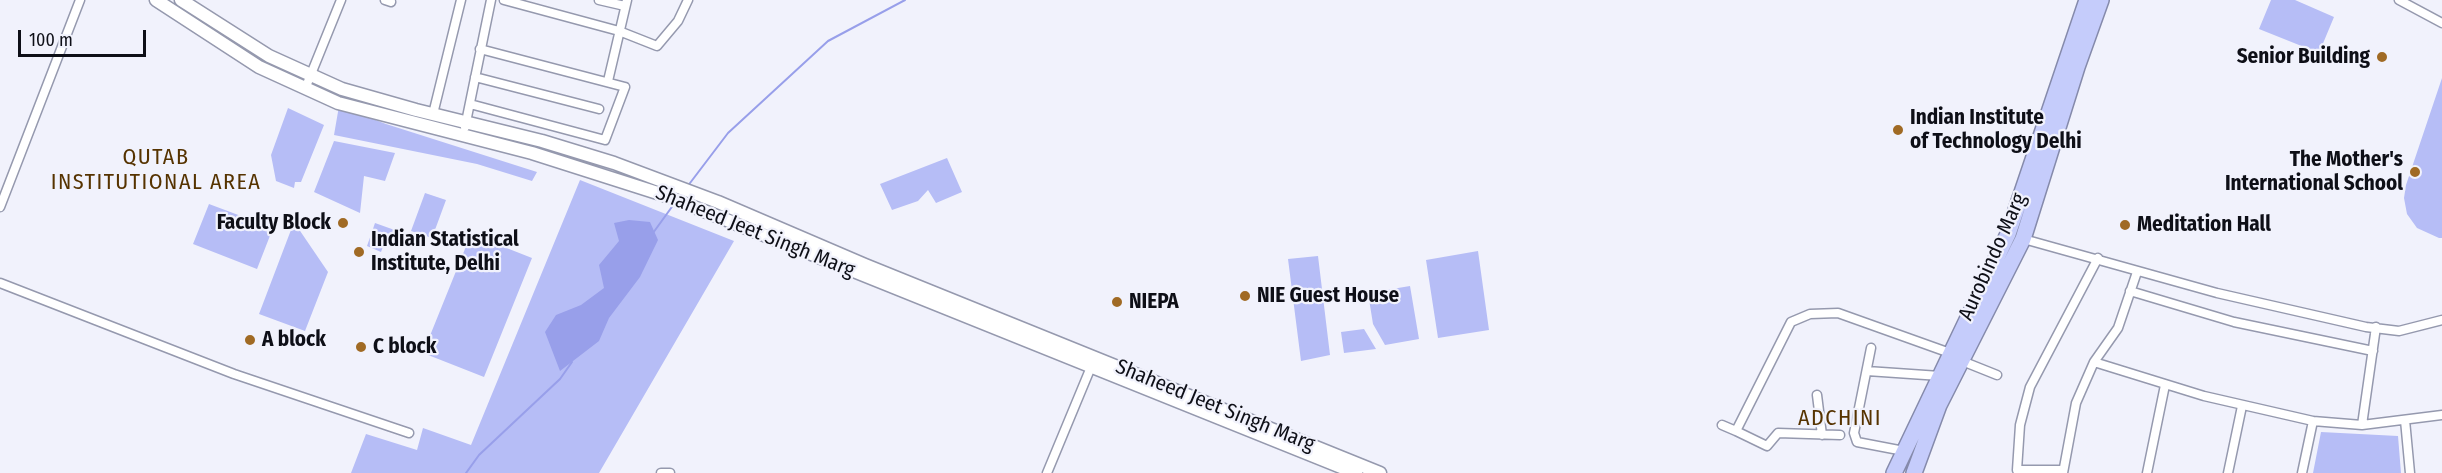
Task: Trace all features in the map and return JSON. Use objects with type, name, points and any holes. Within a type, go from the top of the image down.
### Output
[{"type":"highway","name":"Aurobindo Marg","points":[[1914,473],[1956,357],[2008,234],[2087,0]]},
{"type":"highway","name":"Aurobindo Marg","points":[[1894,473],[1940,376],[1956,357],[2023,239],[2077,67],[2101,0]]},
{"type":"main road","name":"Shaheed Jeet Singh Marg","points":[[156,0],[251,62],[338,103],[532,153],[681,195]]},
{"type":"main road","name":"Shaheed Jeet Singh Marg","points":[[181,0],[269,56],[310,76],[342,88],[466,123],[552,144],[614,163],[681,195],[986,323],[1380,473]]},
{"type":"main road","name":"Shaheed Jeet Singh Marg","points":[[1093,362],[1356,473]]},
{"type":"street","points":[[0,207],[80,0]]},
{"type":"street","points":[[305,89],[341,0]]},
{"type":"street","points":[[433,114],[461,0]]},
{"type":"street","points":[[461,136],[466,123],[491,0]]},
{"type":"street","points":[[504,0],[619,31],[652,45],[660,45],[678,21],[688,0]]},
{"type":"street","points":[[600,0],[626,3],[608,81]]},
{"type":"street","points":[[2399,0],[2442,23]]},
{"type":"street","points":[[470,104],[606,140],[625,87],[480,49]]},
{"type":"street","points":[[475,77],[599,109]]},
{"type":"street","points":[[2008,234],[2217,293],[2376,327],[2399,331],[2442,320]]},
{"type":"street","points":[[2098,258],[2030,387],[2020,425],[2017,470],[2063,472],[2076,403],[2094,362],[2118,328],[2137,272]]},
{"type":"street","points":[[0,283],[234,374],[408,433]]},
{"type":"street","points":[[2130,291],[2234,322],[2373,351]]},
{"type":"street","points":[[1736,431],[1786,328],[1799,317],[1820,312],[1838,313],[1956,357],[1997,375]]},
{"type":"street","points":[[2362,425],[2376,327]]},
{"type":"street","points":[[1871,348],[1854,433],[1857,442],[1904,451]]},
{"type":"street","points":[[1047,473],[1093,362]]},
{"type":"street","points":[[2094,362],[2165,385],[2242,406],[2313,421],[2362,425],[2442,415]]},
{"type":"street","points":[[1866,371],[1940,376]]},
{"type":"street","points":[[2147,473],[2165,385]]},
{"type":"street","points":[[1817,395],[1822,435]]},
{"type":"street","points":[[2228,473],[2242,406]]},
{"type":"street","points":[[2405,420],[2410,473]]},
{"type":"street","points":[[2302,473],[2313,421]]},
{"type":"street","points":[[1722,425],[1767,446],[1778,433],[1840,435]]},
{"type":"street","points":[[661,473],[670,473]]},
{"type":"shaded area","points":[[2271,0],[2295,0],[2334,17],[2319,53],[2259,29]]},
{"type":"shaded area","points":[[2442,78],[2442,238],[2439,238],[2417,228],[2407,214],[2404,198],[2406,185]]},
{"type":"shaded area","points":[[339,106],[386,124],[537,172],[532,181],[477,164],[334,135]]},
{"type":"shaded area","points":[[288,108],[324,125],[301,182],[295,182],[294,188],[276,181],[271,155]]},
{"type":"shaded area","points":[[334,141],[395,153],[385,181],[364,176],[360,213],[314,192]]},
{"type":"shaded area","points":[[947,158],[962,192],[936,203],[928,190],[918,201],[892,210],[880,184]]},
{"type":"shaded area","points":[[580,180],[734,241],[599,473],[351,473],[366,434],[417,450],[423,428],[471,445]]},
{"type":"shaded area","points":[[425,193],[446,200],[432,238],[411,231]]},
{"type":"shaded area","points":[[209,204],[273,228],[257,269],[193,244]]},
{"type":"shaded area","points":[[629,220],[650,222],[658,240],[640,277],[609,318],[599,341],[560,371],[545,332],[556,315],[581,305],[604,288],[599,265],[619,241],[614,223]]},
{"type":"shaded area","points":[[294,222],[328,272],[305,331],[259,314]]},
{"type":"shaded area","points":[[375,223],[403,233],[401,240],[387,235],[381,252],[367,246]]},
{"type":"shaded area","points":[[471,234],[532,258],[484,377],[423,353]]},
{"type":"shaded area","points":[[1478,251],[1489,330],[1438,338],[1426,260]]},
{"type":"shaded area","points":[[1318,256],[1330,355],[1301,361],[1288,259]]},
{"type":"shaded area","points":[[1410,286],[1419,339],[1385,345],[1373,324],[1368,293]]},
{"type":"shaded area","points":[[1364,329],[1376,349],[1344,353],[1341,332]]},
{"type":"shaded area","points":[[2321,432],[2398,436],[2401,473],[2313,473]]},
{"type":"waterway","points":[[687,187],[728,133],[828,41],[905,0]]},
{"type":"waterway","points":[[653,233],[674,204]]},
{"type":"waterway","points":[[466,473],[479,455],[560,379],[572,362]]},
{"type":"place","name":"Senior Building","points":[[2382,57]]},
{"type":"place","name":"Indian Institute of Technology Delhi","points":[[1898,130]]},
{"type":"place","name":"The Mother's International School","points":[[2415,172]]},
{"type":"place","name":"Faculty Block","points":[[343,223]]},
{"type":"place","name":"Meditation Hall","points":[[2125,225]]},
{"type":"place","name":"Indian Statistical Institute, Delhi","points":[[359,252]]},
{"type":"place","name":"NIE Guest House","points":[[1245,296]]},
{"type":"place","name":"NIEPA","points":[[1117,302]]},
{"type":"place","name":"A block","points":[[250,340]]},
{"type":"place","name":"C block","points":[[361,347]]},
{"type":"district","name":"QUTAB INSTITUTIONAL AREA","points":[[156,170]]},
{"type":"district","name":"ADCHINI","points":[[1840,419]]}]
